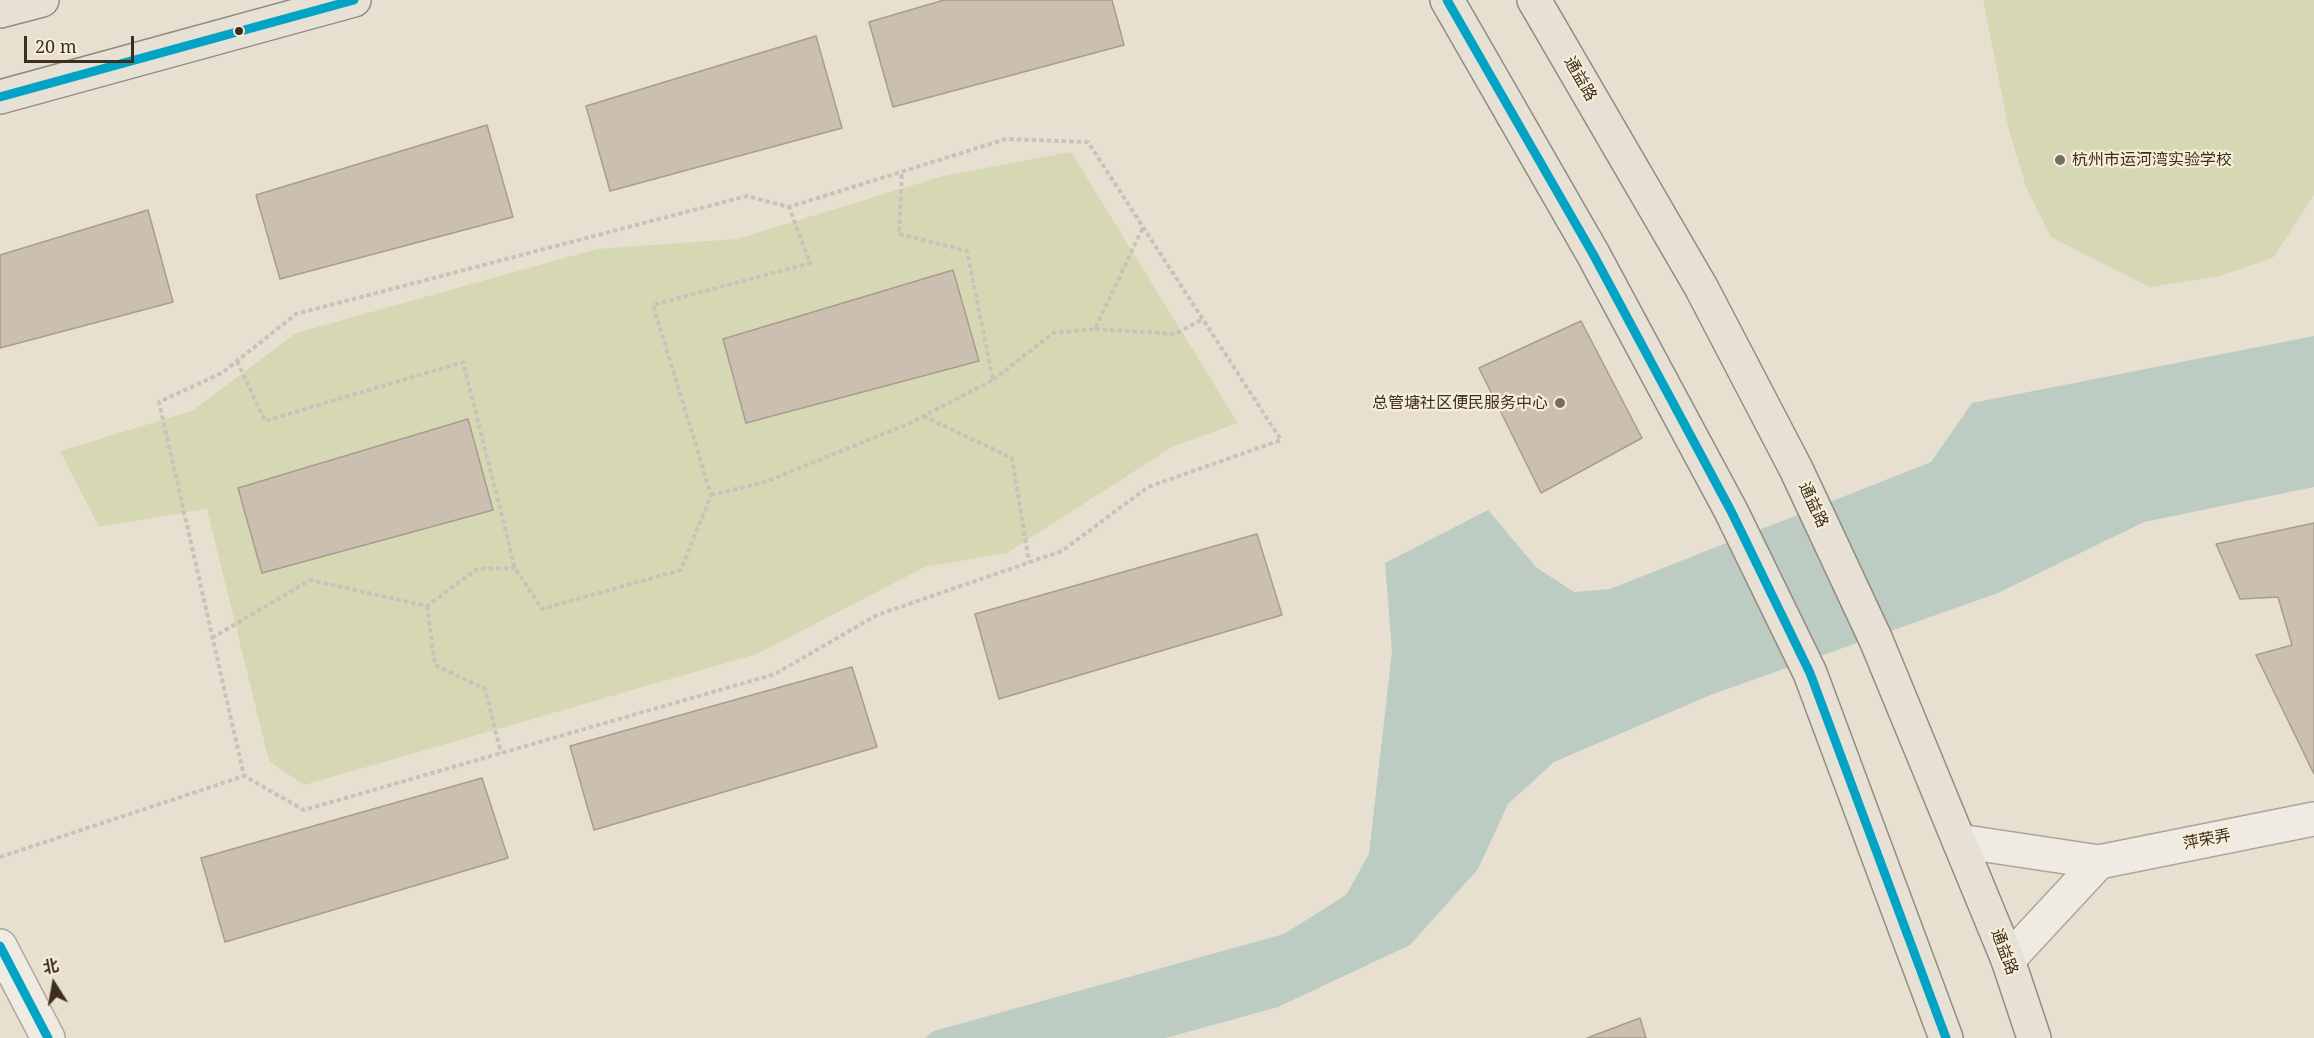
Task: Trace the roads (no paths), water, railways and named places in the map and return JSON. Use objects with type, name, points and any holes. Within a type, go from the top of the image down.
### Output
[{"type":"main road","points":[[0,12],[42,0]]},
{"type":"main road","points":[[0,97],[354,0]]},
{"type":"main road","points":[[1447,0],[1593,254],[1731,511],[1810,672],[1946,1038]]},
{"type":"main road","name":"通益路","points":[[1534,0],[1701,287],[1796,469],[1876,640],[2008,960],[2034,1038]]},
{"type":"street","name":"萍荣弄","points":[[1959,841],[2099,862],[2314,819]]},
{"type":"street","points":[[2008,960],[2099,862]]},
{"type":"street","points":[[0,946],[48,1038]]},
{"type":"place","name":"杭州市运河湾实验学校","points":[[2060,160]]},
{"type":"place","name":"总管塘社区便民服务中心","points":[[1560,403]]}]
